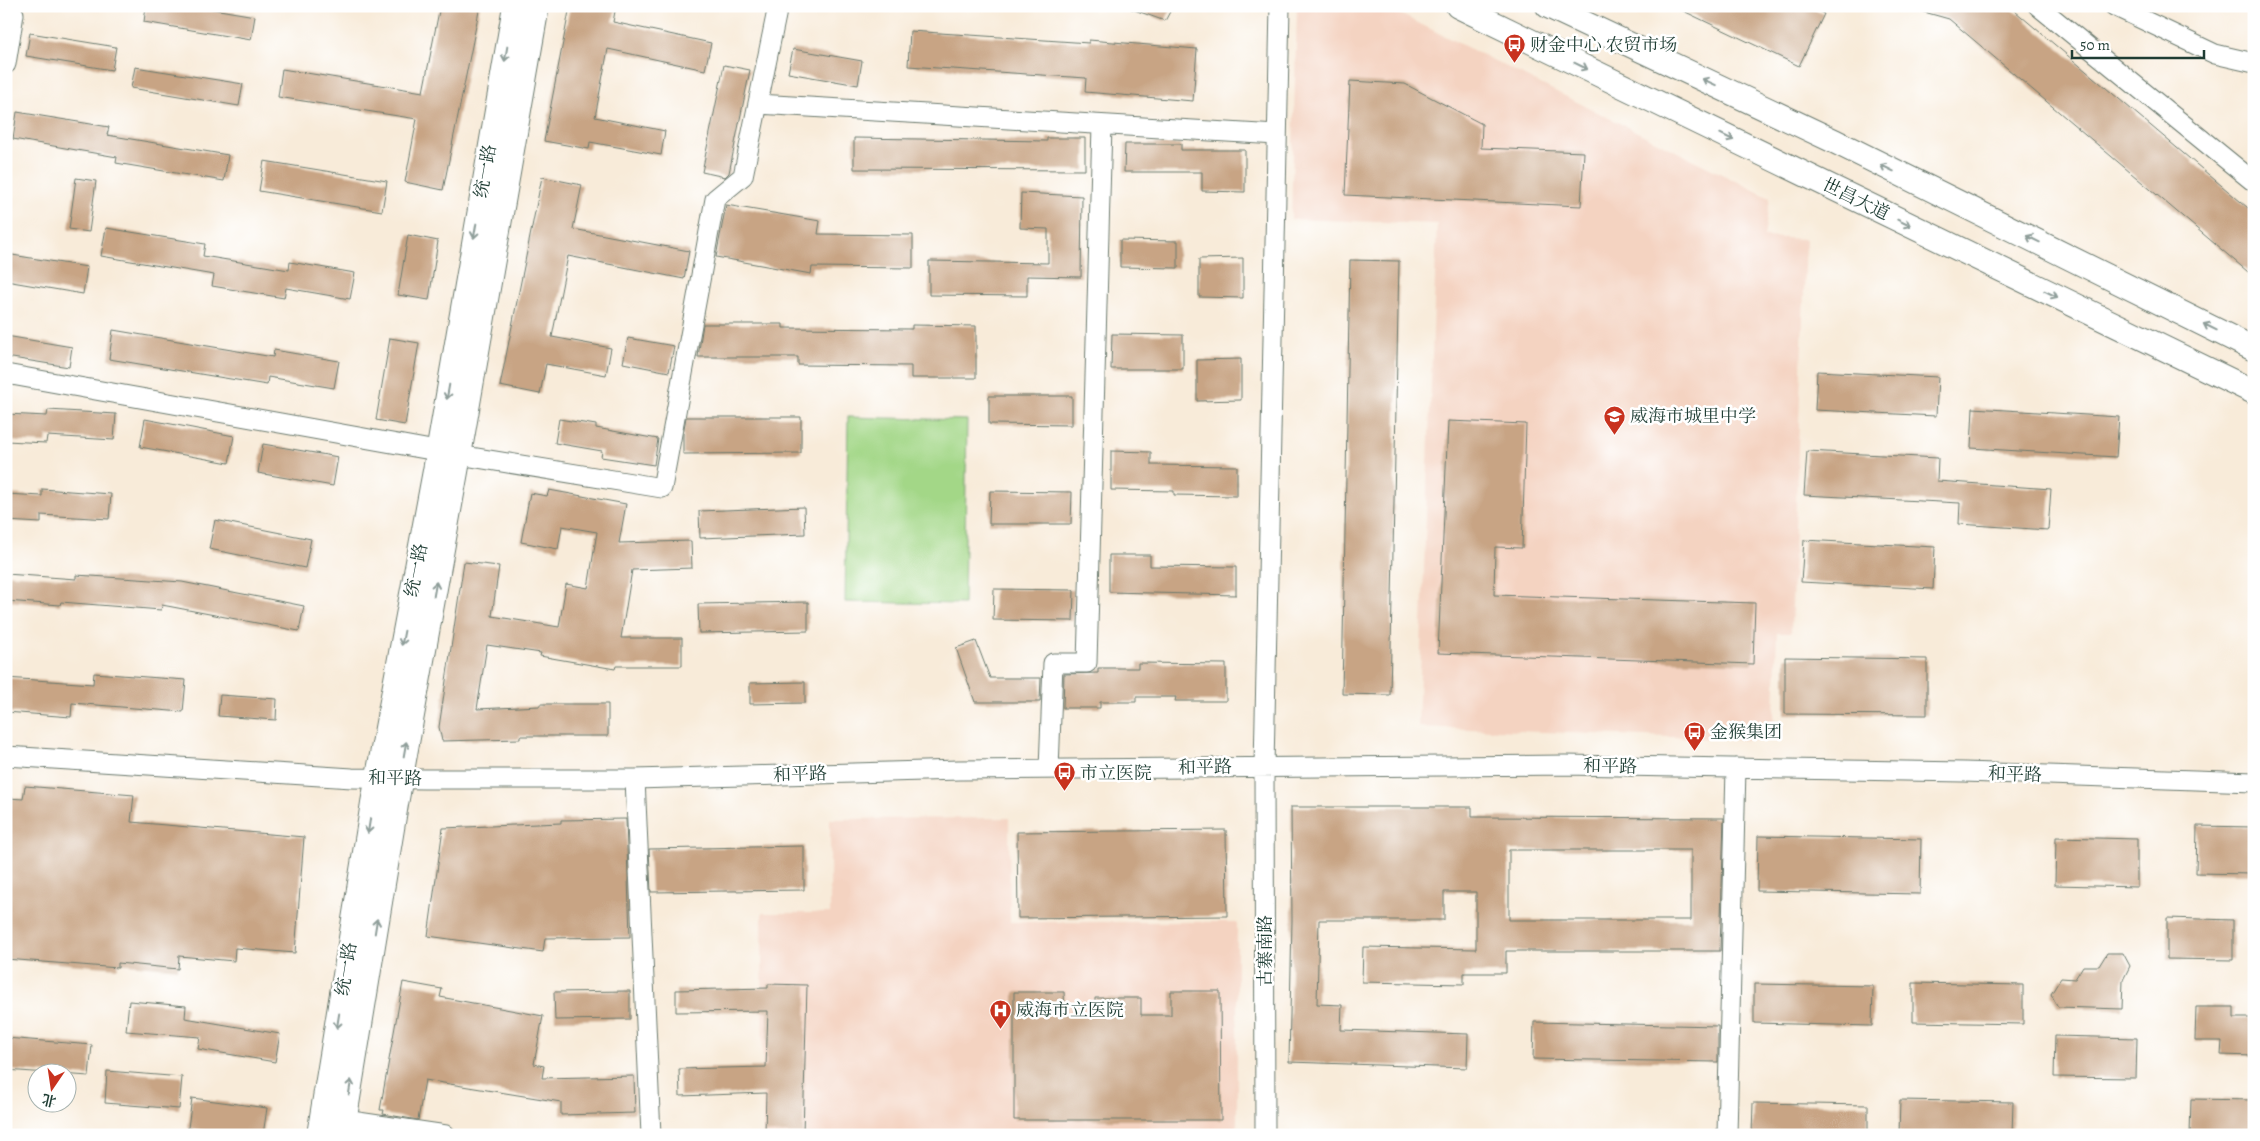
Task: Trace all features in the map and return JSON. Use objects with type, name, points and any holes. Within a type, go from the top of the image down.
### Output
[{"type":"main road","name":"统一路","points":[[448,453],[514,6]]},
{"type":"main road","name":"统一路","points":[[332,1126],[389,778],[448,453],[537,6]]},
{"type":"main road","name":"世昌大道","points":[[1458,6],[2254,392]]},
{"type":"main road","points":[[1548,6],[1834,141],[2254,348]]},
{"type":"street","points":[[6,374],[448,453],[662,488],[715,200],[743,176],[778,6]]},
{"type":"street","name":"古寨南路","points":[[1265,1135],[1264,766],[1280,6]]},
{"type":"street","points":[[2038,6],[2254,182]]},
{"type":"street","points":[[2114,6],[2215,54],[2254,62]]},
{"type":"street","points":[[6,12],[14,14],[6,64]]},
{"type":"street","points":[[758,104],[1277,135]]},
{"type":"street","points":[[1049,769],[1053,663],[1087,662],[1102,125]]},
{"type":"street","name":"和平路","points":[[6,756],[389,778],[635,779],[1049,769],[1565,765],[1964,772],[2254,782]]},
{"type":"street","points":[[1727,1135],[1736,768]]},
{"type":"street","points":[[635,779],[652,1135]]},
{"type":"street","points":[[332,1126],[446,1135]]},
{"type":"shaded area","name":"威海市城里中学","points":[[1299,6],[1384,6],[1770,198],[1764,237],[1806,239],[1791,633],[1777,633],[1773,741],[1418,727],[1437,224],[1291,219],[1297,9]]},
{"type":"shaded area","name":"威海市立医院","points":[[1009,818],[1010,922],[1237,922],[1237,1135],[763,1135],[762,913],[830,913],[830,819]]},
{"type":"green space","points":[[848,417],[967,420],[964,604],[845,602]]},
{"type":"building","points":[[146,6],[195,6],[255,16],[251,40],[144,22]]},
{"type":"building","points":[[440,6],[480,6],[443,190],[405,182],[417,119],[278,97],[282,69],[423,92]]},
{"type":"building","points":[[570,6],[616,6],[613,22],[711,43],[705,70],[608,49],[595,117],[665,131],[661,155],[590,142],[589,149],[544,141]]},
{"type":"building","points":[[1129,6],[1173,6],[1165,21],[1129,8]]},
{"type":"building","points":[[1673,6],[1809,6],[1824,14],[1799,66]]},
{"type":"building","points":[[1918,6],[2009,6],[2254,213],[2254,277],[1949,19],[1917,10]]},
{"type":"building","points":[[910,31],[1089,43],[1089,40],[1197,49],[1193,101],[1085,92],[1086,78],[908,66]]},
{"type":"building","points":[[30,33],[116,47],[112,70],[26,56]]},
{"type":"building","points":[[793,49],[862,61],[858,85],[788,73]]},
{"type":"building","points":[[724,65],[750,70],[729,173],[725,177],[702,172]]},
{"type":"building","points":[[135,67],[243,84],[239,106],[131,88]]},
{"type":"building","points":[[1350,81],[1405,84],[1482,124],[1481,148],[1584,152],[1581,206],[1345,195]]},
{"type":"building","points":[[17,112],[109,127],[107,135],[228,155],[224,181],[116,163],[117,157],[13,139]]},
{"type":"building","points":[[854,138],[1047,141],[1047,138],[1085,138],[1085,170],[854,169]]},
{"type":"building","points":[[1125,144],[1181,144],[1181,150],[1245,150],[1245,192],[1202,191],[1202,172],[1124,172]]},
{"type":"building","points":[[264,161],[387,181],[382,211],[259,191]]},
{"type":"building","points":[[542,177],[582,185],[573,229],[689,251],[684,279],[568,256],[552,337],[611,348],[606,375],[546,364],[540,394],[500,386]]},
{"type":"building","points":[[76,178],[96,181],[89,232],[69,229]]},
{"type":"building","points":[[1021,193],[1082,196],[1081,277],[1027,276],[1027,296],[929,295],[929,261],[1048,263],[1048,229],[1020,228]]},
{"type":"building","points":[[726,205],[820,221],[818,234],[913,235],[913,268],[812,267],[811,274],[716,257]]},
{"type":"building","points":[[106,228],[205,244],[203,256],[289,270],[290,262],[355,273],[350,299],[286,288],[284,298],[212,286],[214,275],[101,256]]},
{"type":"building","points":[[408,235],[438,241],[429,300],[398,295]]},
{"type":"building","points":[[1120,240],[1178,241],[1178,268],[1120,267]]},
{"type":"building","points":[[6,254],[87,267],[83,294],[6,281]]},
{"type":"building","points":[[1243,258],[1243,298],[1199,297],[1199,259]]},
{"type":"building","points":[[1350,260],[1399,261],[1390,695],[1342,694]]},
{"type":"building","points":[[703,324],[783,324],[783,328],[912,329],[912,325],[976,326],[976,378],[911,378],[911,366],[798,365],[798,357],[698,357]]},
{"type":"building","points":[[113,330],[273,357],[274,350],[339,361],[334,388],[268,377],[267,385],[109,359]]},
{"type":"building","points":[[1112,334],[1183,335],[1183,369],[1111,369]]},
{"type":"building","points":[[6,336],[72,347],[69,367],[6,357]]},
{"type":"building","points":[[390,338],[419,343],[405,425],[376,420]]},
{"type":"building","points":[[628,338],[674,346],[669,372],[623,363]]},
{"type":"building","points":[[1241,359],[1241,400],[1197,401],[1197,360]]},
{"type":"building","points":[[1817,371],[1938,377],[1936,416],[1815,410]]},
{"type":"building","points":[[989,396],[1072,396],[1072,425],[989,424]]},
{"type":"building","points":[[1973,408],[2119,417],[2116,457],[1971,448]]},
{"type":"building","points":[[48,410],[116,414],[114,440],[47,436],[46,443],[6,441],[6,414],[47,416]]},
{"type":"building","points":[[686,417],[801,417],[801,453],[683,454],[683,434]]},
{"type":"building","points":[[145,419],[234,436],[229,463],[140,447]]},
{"type":"building","points":[[559,419],[658,439],[654,465],[601,457],[602,451],[555,443]]},
{"type":"building","points":[[1448,421],[1526,424],[1522,548],[1495,547],[1494,595],[1755,603],[1753,664],[1438,653]]},
{"type":"building","points":[[263,444],[338,457],[333,486],[258,473]]},
{"type":"building","points":[[1111,451],[1151,452],[1151,465],[1237,466],[1237,496],[1174,495],[1174,491],[1111,490]]},
{"type":"building","points":[[1807,451],[1938,458],[1937,481],[2051,489],[2048,530],[1959,524],[1960,503],[1804,495]]},
{"type":"building","points":[[42,489],[111,494],[109,519],[41,515],[41,523],[6,521],[6,494],[42,496]]},
{"type":"building","points":[[549,490],[626,504],[619,543],[691,541],[692,568],[632,570],[621,638],[682,638],[682,666],[616,666],[615,669],[540,656],[541,653],[487,645],[477,709],[540,706],[540,704],[608,704],[608,736],[520,736],[520,739],[442,741],[439,727],[464,562],[499,566],[492,616],[559,627],[566,584],[588,588],[597,532],[562,526],[558,549],[521,542],[530,493],[547,496]]},
{"type":"building","points":[[990,491],[1072,492],[1071,524],[989,524]]},
{"type":"building","points":[[804,507],[805,534],[700,538],[699,511]]},
{"type":"building","points":[[215,520],[311,539],[305,568],[209,549]]},
{"type":"building","points":[[1804,540],[1935,547],[1933,589],[1801,582]]},
{"type":"building","points":[[1109,555],[1150,555],[1150,566],[1236,567],[1236,595],[1109,592]]},
{"type":"building","points":[[6,574],[76,579],[76,575],[182,582],[304,606],[299,631],[162,605],[161,610],[61,602],[60,605],[6,601]]},
{"type":"building","points":[[994,589],[1074,590],[1073,621],[993,620]]},
{"type":"building","points":[[808,602],[808,631],[699,633],[698,604]]},
{"type":"building","points":[[976,641],[990,678],[1041,678],[1040,702],[975,702],[956,648]]},
{"type":"building","points":[[1785,657],[1927,659],[1927,715],[1785,714]]},
{"type":"building","points":[[1138,663],[1226,664],[1226,701],[1175,701],[1176,697],[1136,697],[1136,702],[1100,702],[1100,708],[1063,708],[1064,674],[1098,673],[1098,668],[1138,668]]},
{"type":"building","points":[[94,673],[186,680],[183,712],[72,703],[71,717],[6,712],[6,678],[93,684]]},
{"type":"building","points":[[805,682],[805,703],[750,704],[750,683]]},
{"type":"building","points":[[220,695],[277,699],[276,720],[218,716]]},
{"type":"building","points":[[25,786],[134,795],[131,822],[304,837],[295,953],[235,948],[234,961],[179,956],[178,969],[118,963],[118,968],[6,959],[8,798],[23,799]]},
{"type":"building","points":[[1291,807],[1472,807],[1472,817],[1724,818],[1720,951],[1506,951],[1506,973],[1464,973],[1464,984],[1362,982],[1363,947],[1476,949],[1476,892],[1444,892],[1444,920],[1319,920],[1317,1004],[1342,1005],[1341,1030],[1468,1034],[1467,1068],[1289,1062],[1292,920]],"holes":[[[1509,850],[1691,850],[1691,920],[1509,920]]]},
{"type":"building","points":[[626,819],[630,937],[545,938],[543,952],[428,936],[443,828],[561,823],[561,820]]},
{"type":"building","points":[[2197,826],[2254,827],[2254,874],[2196,873]]},
{"type":"building","points":[[1226,830],[1227,916],[1018,918],[1017,832]]},
{"type":"building","points":[[1758,836],[1921,839],[1920,894],[1757,891]]},
{"type":"building","points":[[2056,837],[2137,839],[2137,887],[2055,885]]},
{"type":"building","points":[[804,846],[804,890],[651,892],[649,849]]},
{"type":"building","points":[[2167,918],[2233,920],[2233,960],[2167,959]]},
{"type":"building","points":[[2107,953],[2123,953],[2130,966],[2123,980],[2122,1009],[2058,1007],[2051,994],[2061,978],[2075,979],[2083,966],[2099,966]]},
{"type":"building","points":[[403,982],[442,989],[440,997],[543,1016],[534,1064],[544,1066],[542,1078],[634,1076],[635,1113],[561,1115],[561,1102],[425,1080],[418,1120],[383,1114],[384,1110],[380,1110]]},
{"type":"building","points":[[1913,983],[2023,985],[2023,1024],[1913,1022]]},
{"type":"building","points":[[768,984],[807,985],[803,1134],[765,1133],[766,1093],[680,1096],[679,1069],[766,1067],[768,1011],[676,1012],[676,990],[768,988]]},
{"type":"building","points":[[1754,984],[1873,986],[1872,1026],[1754,1023]]},
{"type":"building","points":[[630,991],[630,1019],[555,1020],[554,992]]},
{"type":"building","points":[[1171,991],[1220,991],[1221,1120],[1014,1120],[1014,992],[1064,992],[1065,1015],[1095,1015],[1095,998],[1141,998],[1141,1015],[1171,1015]]},
{"type":"building","points":[[129,1001],[186,1006],[185,1018],[280,1034],[275,1062],[198,1049],[200,1037],[126,1031]]},
{"type":"building","points":[[2196,1007],[2234,1007],[2234,1018],[2254,1018],[2254,1056],[2221,1055],[2222,1041],[2195,1041]]},
{"type":"building","points":[[1534,1022],[1718,1026],[1718,1062],[1533,1059]]},
{"type":"building","points":[[2055,1036],[2137,1038],[2136,1078],[2054,1077]]},
{"type":"building","points":[[6,1038],[92,1045],[89,1076],[78,1075],[78,1064],[28,1064],[28,1072],[6,1070]]},
{"type":"building","points":[[107,1071],[182,1077],[179,1109],[105,1103]]},
{"type":"building","points":[[192,1098],[267,1108],[263,1135],[236,1135],[188,1128]]},
{"type":"building","points":[[2191,1099],[2254,1100],[2254,1135],[2190,1135]]},
{"type":"building","points":[[1900,1100],[2013,1102],[2012,1135],[1899,1135]]},
{"type":"building","points":[[1753,1103],[1868,1105],[1868,1135],[1752,1135]]},
{"type":"place","name":"财金中心 农贸市场","points":[[1514,64]]},
{"type":"place","name":"威海市城里中学","points":[[1614,435]]},
{"type":"place","name":"金猴集团","points":[[1694,751]]},
{"type":"place","name":"市立医院","points":[[1064,792]]},
{"type":"place","name":"威海市立医院","points":[[1000,1029]]}]
